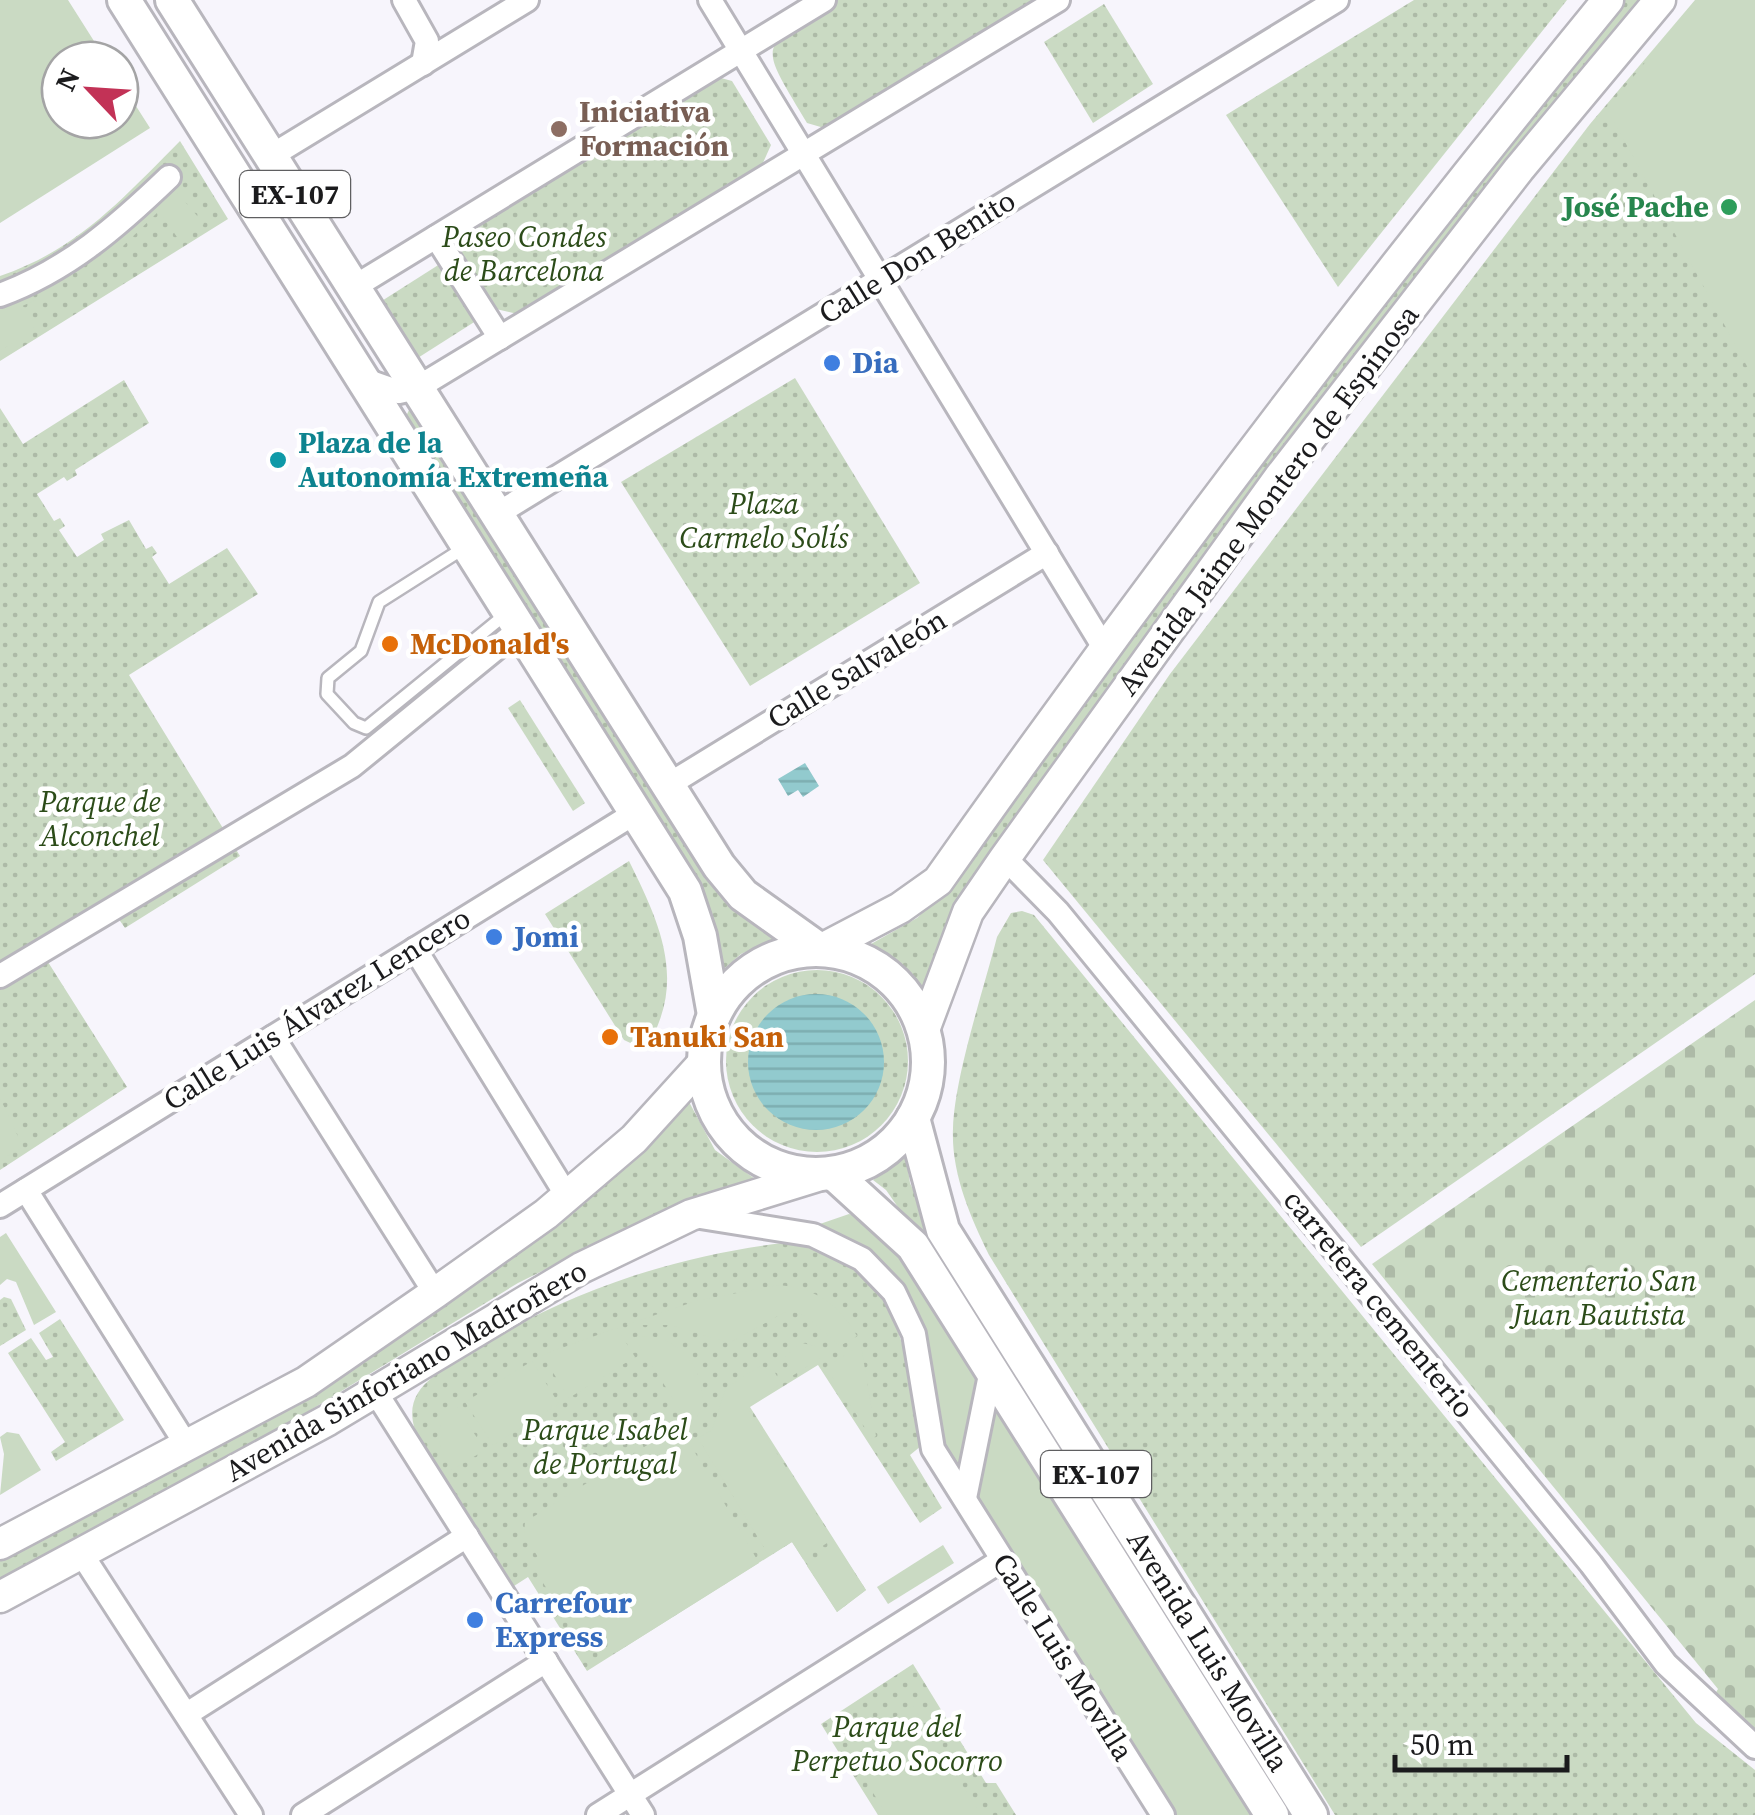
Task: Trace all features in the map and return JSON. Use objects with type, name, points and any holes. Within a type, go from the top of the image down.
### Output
[{"type":"main road","name":"EX-107","points":[[124,0],[685,891],[700,936],[714,1016]]},
{"type":"main road","name":"EX-107","points":[[172,0],[718,866],[743,895],[820,950]]},
{"type":"main road","name":"Avenida Jaime Montero de Espinosa","points":[[820,950],[900,908],[938,882],[1104,646],[1413,239],[1608,0]]},
{"type":"main road","name":"Avenida Jaime Montero de Espinosa","points":[[924,1030],[968,912],[1005,858],[1279,478],[1519,169],[1660,0]]},
{"type":"main road","points":[[242,188],[271,156]]},
{"type":"main road","name":"EX-107","points":[[828,1174],[788,1171],[740,1145],[710,1099],[704,1062],[714,1016],[729,991],[757,966],[792,952],[848,954],[882,970],[908,998],[924,1030]]},
{"type":"main road","points":[[828,1174],[875,1158],[913,1118],[928,1066],[924,1030]]},
{"type":"main road","name":"Avenida Sinforiano Madroñero","points":[[0,1544],[306,1382],[566,1196],[634,1139],[704,1062]]},
{"type":"main road","name":"Avenida Luis Movilla","points":[[913,1118],[943,1230],[1311,1815]]},
{"type":"main road","name":"Avenida Sinforiano Madroñero","points":[[0,1596],[375,1391],[581,1268],[691,1215],[828,1174]]},
{"type":"main road","name":"Avenida Luis Movilla","points":[[828,1174],[913,1246],[1272,1815]]},
{"type":"street","points":[[404,0],[427,41],[423,64]]},
{"type":"street","points":[[271,156],[527,0]]},
{"type":"street","points":[[710,0],[1104,646]]},
{"type":"street","points":[[354,288],[824,0]]},
{"type":"street","points":[[362,379],[399,392],[417,388],[1058,0]]},
{"type":"street","name":"Calle Don Benito","points":[[496,514],[1330,2]]},
{"type":"street","points":[[0,295],[31,284],[102,242],[170,178]]},
{"type":"street","points":[[436,237],[500,338]]},
{"type":"street","name":"Calle Salvaleón","points":[[668,785],[1047,554]]},
{"type":"street","points":[[0,976],[352,766],[514,620]]},
{"type":"street","name":"Calle Luis Álvarez Lencero","points":[[0,1206],[636,813]]},
{"type":"street","name":"carretera cementerio","points":[[1005,858],[1058,912],[1202,1087],[1592,1564],[1666,1664],[1755,1747]]},
{"type":"street","points":[[414,948],[566,1196]]},
{"type":"street","points":[[273,1037],[435,1293]]},
{"type":"street","points":[[26,1190],[187,1446]]},
{"type":"street","name":"Calle Luis Movilla","points":[[691,1215],[813,1235],[845,1249],[877,1272],[906,1312],[921,1366],[934,1449],[1163,1815]]},
{"type":"street","points":[[965,1498],[991,1370]]},
{"type":"street","points":[[375,1391],[636,1805]]},
{"type":"street","points":[[187,1714],[467,1536]]},
{"type":"street","points":[[80,1553],[251,1815]]},
{"type":"street","points":[[598,1815],[636,1805],[1002,1560]]},
{"type":"street","points":[[303,1815],[546,1662]]},
{"type":"lane","points":[[467,546],[379,602],[364,644],[328,678],[327,694],[354,724],[369,727],[514,620]]},
{"type":"green space","points":[[0,0],[68,0],[93,40],[40,40],[40,140],[131,140],[0,223]]},
{"type":"green space","points":[[837,0],[1044,0],[831,130],[807,123],[780,76],[773,49],[791,29]]},
{"type":"green space","points":[[1414,0],[1567,0],[1338,287],[1226,115]]},
{"type":"green space","points":[[1621,0],[1640,0],[1515,149],[1238,513],[926,994],[906,968],[871,944],[917,918],[955,881],[1224,504]]},
{"type":"green space","points":[[1695,0],[1755,0],[1755,974],[1361,1247],[1043,860],[1170,674],[1590,124]]},
{"type":"green space","points":[[1696,0],[1755,0],[1755,381],[1607,109]]},
{"type":"green space","points":[[1104,4],[1153,84],[1093,123],[1044,42]]},
{"type":"green space","name":"Paseo Condes de Barcelona","points":[[705,81],[732,81],[771,145],[758,174],[526,316],[496,309],[460,255],[471,224]]},
{"type":"green space","points":[[140,112],[150,128],[140,134]]},
{"type":"green space","points":[[180,141],[228,219],[0,361],[0,276],[28,265],[77,236],[119,202]]},
{"type":"green space","points":[[171,185],[204,224],[179,240],[159,211],[119,250],[113,243]]},
{"type":"green space","name":"Paseo Condes de Barcelona","points":[[443,262],[479,319],[413,361],[377,304]]},
{"type":"green space","points":[[31,293],[36,300],[20,307],[35,330],[0,351],[0,303]]},
{"type":"green space","name":"Plaza Carmelo Solís","points":[[795,378],[920,583],[750,686],[621,482]]},
{"type":"green space","name":"Parque de Alconchel","points":[[124,380],[149,423],[75,470],[77,475],[67,481],[64,477],[37,494],[54,521],[60,518],[65,526],[59,530],[77,557],[104,540],[101,534],[129,520],[146,549],[152,546],[157,553],[152,557],[169,584],[227,548],[258,594],[129,675],[240,856],[125,928],[118,918],[48,962],[127,1087],[0,1170],[0,408],[23,444]]},
{"type":"green space","points":[[410,408],[700,864],[781,936],[741,954],[717,975],[404,420]]},
{"type":"green space","points":[[520,700],[585,803],[573,811],[508,708]]},
{"type":"green space","points":[[629,861],[655,919],[666,959],[665,1001],[650,1040],[641,1048],[624,1040],[545,914]]},
{"type":"green space","points":[[1011,913],[1034,915],[1696,1723],[1755,1770],[1755,1815],[1335,1815],[989,1255],[963,1194],[953,1145],[959,1084],[997,937]]},
{"type":"green space","points":[[817,970],[852,977],[881,997],[901,1026],[908,1061],[901,1096],[881,1125],[852,1145],[817,1152],[782,1145],[753,1125],[733,1096],[726,1061],[733,1026],[753,997],[782,977]]},
{"type":"green space","name":"Cementerio San Juan Bautista","points":[[1755,1000],[1755,1730],[1712,1699],[1718,1689],[1372,1264]]},
{"type":"green space","points":[[0,1098],[23,1147],[1,1160],[0,1159]]},
{"type":"green space","points":[[688,1100],[715,1150],[762,1184],[690,1198],[518,1283],[304,1414],[0,1581],[0,1561],[295,1399],[503,1265],[598,1187]]},
{"type":"green space","points":[[906,1156],[910,1183],[929,1225],[1300,1815],[1283,1815],[916,1233],[886,1190],[873,1180]]},
{"type":"green space","points":[[849,1214],[889,1238],[907,1258],[981,1375],[961,1465],[956,1468],[942,1446],[933,1408],[868,1252],[817,1225]]},
{"type":"green space","points":[[6,1233],[56,1312],[34,1325],[16,1282],[7,1279],[0,1285],[0,1237]]},
{"type":"green space","name":"Parque Isabel de Portugal","points":[[783,1243],[803,1245],[835,1257],[860,1273],[878,1292],[891,1314],[907,1364],[921,1446],[910,1455],[942,1508],[920,1523],[818,1365],[750,1407],[866,1590],[837,1612],[792,1542],[587,1671],[528,1577],[514,1586],[415,1430],[412,1415],[419,1391],[448,1366],[544,1311],[583,1295],[661,1267]]},
{"type":"green space","points":[[778,1285],[824,1299],[857,1336],[840,1346],[807,1317],[789,1310],[729,1343],[671,1325],[626,1325],[696,1301]]},
{"type":"green space","points":[[11,1299],[26,1330],[0,1346],[0,1300]]},
{"type":"green space","points":[[60,1319],[124,1420],[56,1461],[51,1452],[65,1442],[8,1353],[31,1338],[46,1360],[53,1357],[39,1333]]},
{"type":"green space","points":[[617,1328],[635,1357],[569,1398],[542,1355]]},
{"type":"green space","points":[[649,1336],[677,1347],[696,1370],[702,1399],[691,1427],[634,1337]]},
{"type":"green space","points":[[802,1343],[815,1346],[823,1357],[792,1376],[785,1356]]},
{"type":"green space","points":[[861,1345],[876,1436],[872,1439],[826,1367]]},
{"type":"green space","points":[[532,1361],[559,1404],[493,1445],[465,1402]]},
{"type":"green space","points":[[760,1366],[774,1371],[781,1383],[747,1408],[833,1539],[803,1559],[792,1542],[769,1556],[698,1438],[712,1430],[726,1388]]},
{"type":"green space","points":[[457,1407],[485,1450],[452,1470],[439,1436],[443,1421]]},
{"type":"green space","points":[[991,1409],[997,1412],[1251,1815],[1173,1815],[975,1498]]},
{"type":"green space","points":[[679,1425],[759,1563],[617,1652],[606,1635],[584,1648],[535,1570],[542,1564],[524,1534],[525,1522]]},
{"type":"green space","points":[[7,1432],[19,1434],[41,1470],[0,1495],[4,1454],[0,1437]]},
{"type":"green space","points":[[943,1545],[954,1563],[888,1604],[877,1587]]},
{"type":"green space","points":[[837,1546],[866,1590],[837,1612],[807,1566]]},
{"type":"green space","name":"Parque del Perpetuo Socorro","points":[[913,1664],[986,1783],[996,1783],[1016,1815],[878,1815],[821,1724]]},
{"type":"green space","points":[[913,1706],[981,1815],[887,1815],[845,1748]]},
{"type":"water","points":[[805,763],[819,786],[803,797],[798,790],[788,796],[778,779]]},
{"type":"water","points":[[816,994],[842,999],[864,1014],[879,1036],[884,1062],[879,1088],[864,1110],[842,1125],[816,1130],[790,1125],[768,1110],[753,1088],[748,1062],[753,1036],[768,1014],[790,999]]},
{"type":"place","name":"Iniciativa Formación","points":[[559,129]]},
{"type":"place","name":"José Pache","points":[[1729,207]]},
{"type":"place","name":"Dia","points":[[832,363]]},
{"type":"place","name":"Plaza de la Autonomía Extremeña","points":[[278,460]]},
{"type":"place","name":"McDonald's","points":[[390,644]]},
{"type":"place","name":"Jomi","points":[[494,937]]},
{"type":"place","name":"Tanuki San","points":[[610,1037]]},
{"type":"place","name":"Carrefour Express","points":[[475,1620]]}]
